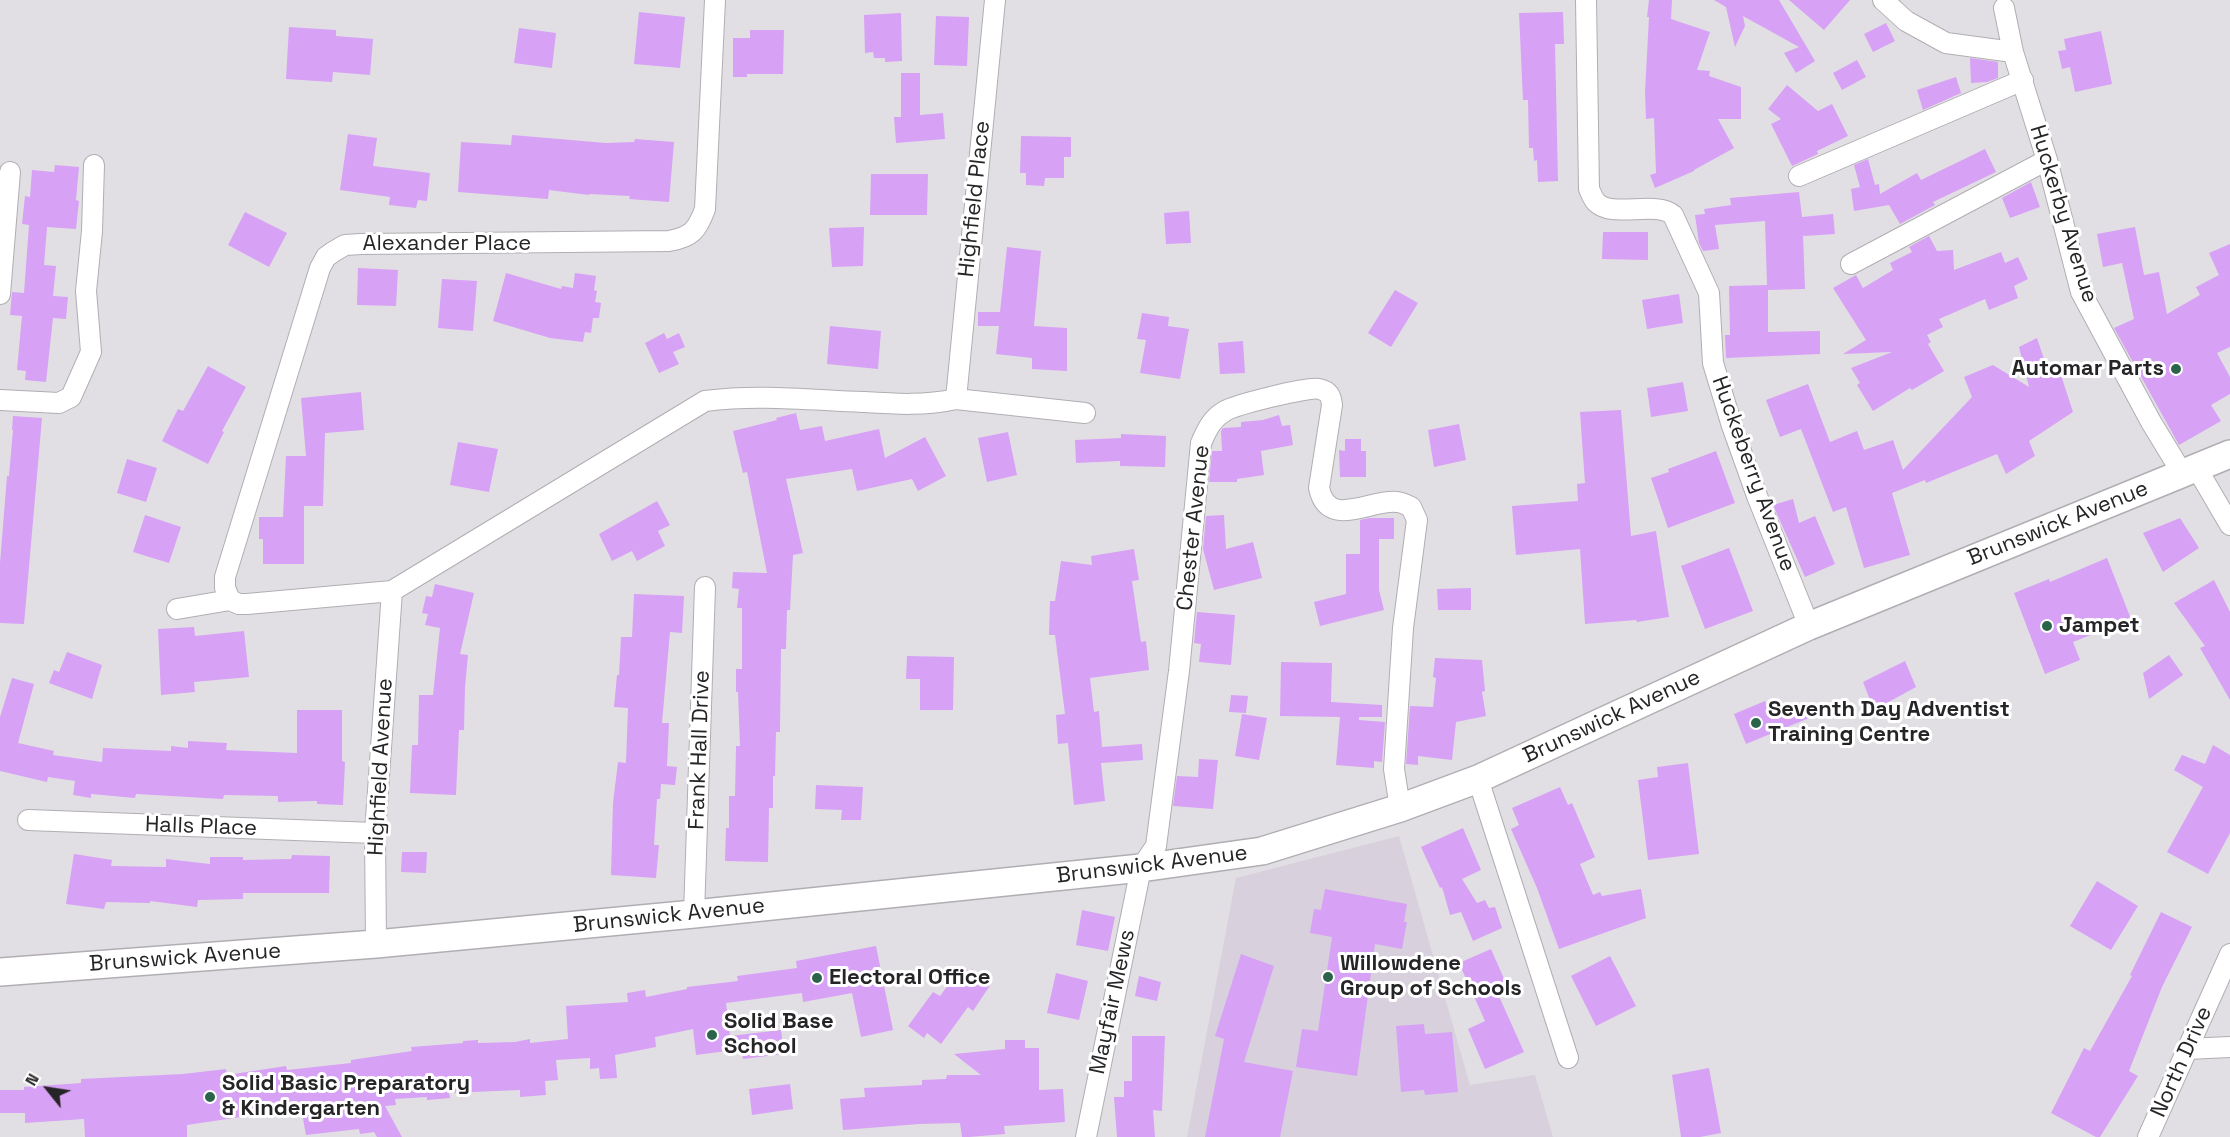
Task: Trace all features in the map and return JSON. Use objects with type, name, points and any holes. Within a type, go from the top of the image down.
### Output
[{"type":"main road","name":"Brunswick Avenue","points":[[0,972],[376,944],[694,914],[1141,868],[1262,851],[1400,808],[1478,779],[1809,626],[2230,454]]},
{"type":"street","name":"Alexander Place","points":[[230,600],[225,588],[225,577],[307,307],[326,257],[345,245],[361,244],[552,244],[669,241],[685,238],[699,225],[705,209],[715,0]]},
{"type":"street","name":"Highfield Place","points":[[956,399],[994,0]]},
{"type":"street","name":"Huckeberry Avenue","points":[[1586,0],[1589,189],[1595,202],[1604,208],[1664,210],[1672,215],[1709,293],[1713,363],[1757,496],[1809,626]]},
{"type":"street","points":[[1883,0],[1906,21],[1946,43],[2013,52]]},
{"type":"street","name":"Huckerby Avenue","points":[[2004,8],[2013,52],[2047,160],[2081,292],[2151,422],[2230,525]]},
{"type":"street","points":[[1799,176],[2023,80]]},
{"type":"street","points":[[1851,264],[2047,160]]},
{"type":"street","points":[[0,400],[59,403],[71,397],[90,352],[86,291],[92,231],[94,165]]},
{"type":"street","points":[[0,294],[10,172]]},
{"type":"street","name":"Chester Avenue","points":[[1141,868],[1156,846],[1179,671],[1201,443],[1210,423],[1226,410],[1311,388],[1325,391],[1331,396],[1332,405],[1319,488],[1322,500],[1339,511],[1397,502],[1411,507],[1417,520],[1403,628],[1396,745],[1395,769],[1400,808]]},
{"type":"street","points":[[177,609],[230,600],[238,604],[247,604],[392,591],[705,401],[741,396],[936,404],[956,399],[1085,413]]},
{"type":"street","name":"Frank Hall Drive","points":[[694,914],[705,587]]},
{"type":"street","name":"Highfield Avenue","points":[[376,944],[375,833],[392,591]]},
{"type":"street","points":[[1478,779],[1568,1058]]},
{"type":"street","name":"Halls Place","points":[[28,820],[375,833]]},
{"type":"street","name":"Mayfair Mews","points":[[1086,1137],[1141,868]]},
{"type":"street","name":"North Drive","points":[[2148,1137],[2230,954]]},
{"type":"street","points":[[2187,1049],[2230,1047]]},
{"type":"shaded area","name":"Willowdene Group of Schools","points":[[1399,836],[1470,1085],[1535,1075],[1553,1137],[1187,1137],[1236,878]]},
{"type":"building","points":[[1649,0],[1672,0],[1671,19],[1710,32],[1697,70],[1710,71],[1709,76],[1741,87],[1741,119],[1718,119],[1734,148],[1694,171],[1655,188],[1650,175],[1656,173],[1654,118],[1646,119],[1645,92]]},
{"type":"building","points":[[1714,0],[1779,0],[1815,61],[1796,73],[1784,53],[1799,47],[1743,16],[1745,26],[1735,47],[1726,7]]},
{"type":"building","points":[[1789,0],[1850,0],[1824,30]]},
{"type":"building","points":[[639,12],[685,17],[680,68],[634,64]]},
{"type":"building","points":[[1563,12],[1564,44],[1555,44],[1558,181],[1538,182],[1537,160],[1534,161],[1533,148],[1529,148],[1528,100],[1523,100],[1519,13]]},
{"type":"building","points":[[901,13],[902,61],[885,62],[885,58],[874,58],[873,52],[865,53],[864,15]]},
{"type":"building","points":[[936,16],[969,17],[967,66],[934,65]]},
{"type":"building","points":[[1886,23],[1895,41],[1873,52],[1864,34]]},
{"type":"building","points":[[289,27],[336,30],[336,36],[373,39],[370,75],[333,72],[332,82],[286,79]]},
{"type":"building","points":[[519,28],[556,33],[552,68],[514,63]]},
{"type":"building","points":[[750,30],[784,30],[783,74],[747,74],[747,77],[733,77],[733,38],[750,38]]},
{"type":"building","points":[[2101,31],[2112,84],[2075,92],[2070,67],[2062,69],[2058,51],[2066,50],[2064,39]]},
{"type":"building","points":[[1970,58],[1998,62],[1998,78],[1987,82],[1971,83]]},
{"type":"building","points":[[1857,60],[1866,77],[1842,90],[1833,73]]},
{"type":"building","points":[[901,73],[920,73],[920,115],[943,113],[945,139],[896,143],[894,117],[901,117]]},
{"type":"building","points":[[1956,77],[1961,93],[1923,110],[1917,90]]},
{"type":"building","points":[[1787,85],[1818,111],[1832,104],[1848,136],[1792,166],[1771,124],[1781,119],[1768,109]]},
{"type":"building","points":[[348,134],[377,138],[373,166],[430,173],[427,201],[418,200],[416,208],[389,205],[390,197],[340,190]]},
{"type":"building","points":[[512,135],[606,143],[634,142],[635,139],[674,142],[669,202],[629,199],[630,196],[589,195],[549,190],[548,199],[458,192],[461,142],[511,145]]},
{"type":"building","points":[[1021,136],[1071,137],[1071,157],[1064,157],[1064,178],[1045,178],[1044,186],[1026,185],[1026,173],[1020,173]]},
{"type":"building","points":[[1985,149],[1996,172],[1933,202],[1935,205],[1900,224],[1889,205],[1854,211],[1851,189],[1860,187],[1854,165],[1868,159],[1875,185],[1879,184],[1880,194],[1917,173],[1921,180]]},
{"type":"building","points":[[55,165],[79,167],[76,200],[79,201],[76,229],[47,227],[44,265],[56,266],[53,296],[68,297],[66,319],[53,318],[46,382],[25,380],[26,371],[17,370],[22,316],[10,315],[12,292],[24,293],[29,225],[22,224],[25,196],[30,197],[32,170],[54,172]]},
{"type":"building","points":[[871,174],[928,174],[927,215],[870,215]]},
{"type":"building","points":[[2031,182],[2040,207],[2010,218],[2002,198]]},
{"type":"building","points":[[1799,192],[1802,217],[1833,214],[1835,234],[1803,235],[1805,289],[1768,290],[1768,332],[1820,331],[1820,354],[1726,358],[1725,335],[1730,335],[1729,286],[1767,285],[1765,221],[1715,225],[1719,249],[1703,251],[1699,243],[1695,215],[1705,214],[1704,209],[1731,205],[1730,198]]},
{"type":"building","points":[[1189,211],[1191,243],[1166,244],[1164,213]]},
{"type":"building","points":[[245,212],[287,233],[269,267],[228,245]]},
{"type":"building","points":[[864,227],[863,266],[832,267],[829,228]]},
{"type":"building","points":[[2135,227],[2144,275],[2159,272],[2167,314],[2200,295],[2196,287],[2219,275],[2209,253],[2230,244],[2230,347],[2217,353],[2230,377],[2230,394],[2211,405],[2221,421],[2179,445],[2114,328],[2134,319],[2122,263],[2103,267],[2097,234]]},
{"type":"building","points":[[1603,232],[1648,232],[1648,260],[1602,259]]},
{"type":"building","points":[[1929,236],[1937,251],[1953,250],[1954,270],[2001,252],[2005,263],[2018,257],[2028,279],[2014,286],[2018,298],[1989,310],[1985,299],[1939,319],[1943,327],[1927,335],[1931,342],[1928,344],[1944,371],[1912,390],[1910,388],[1873,411],[1857,385],[1860,383],[1851,368],[1892,352],[1843,354],[1866,340],[1833,288],[1856,275],[1863,288],[1893,270],[1890,263],[1912,252],[1909,247]]},
{"type":"building","points":[[1007,247],[1041,251],[1034,326],[1067,328],[1067,371],[1032,369],[1032,358],[996,354],[999,326],[978,326],[978,312],[1000,312]]},
{"type":"building","points":[[358,268],[398,270],[396,306],[357,305]]},
{"type":"building","points":[[506,273],[561,289],[562,286],[573,288],[575,273],[596,276],[595,302],[601,303],[599,318],[593,318],[591,333],[585,332],[583,342],[550,338],[493,321]]},
{"type":"building","points":[[442,279],[477,281],[473,331],[438,328]]},
{"type":"building","points":[[1395,290],[1418,303],[1391,347],[1368,333]]},
{"type":"building","points":[[1679,294],[1683,323],[1647,329],[1642,300]]},
{"type":"building","points":[[1142,313],[1169,317],[1168,326],[1189,329],[1180,379],[1140,373],[1146,340],[1137,339]]},
{"type":"building","points":[[830,326],[881,331],[878,369],[827,364]]},
{"type":"building","points":[[664,333],[667,339],[679,333],[685,347],[673,352],[679,364],[659,373],[645,343]]},
{"type":"building","points":[[2037,338],[2049,374],[2060,372],[2073,412],[2029,441],[2035,456],[2006,474],[1997,454],[1926,483],[1925,480],[1892,493],[1910,555],[1864,568],[1846,507],[1833,512],[1801,429],[1780,437],[1766,400],[1808,384],[1830,442],[1857,431],[1864,450],[1893,440],[1903,470],[1972,397],[1964,377],[1993,365],[2029,387],[2019,347]]},
{"type":"building","points":[[1243,341],[1245,373],[1220,374],[1218,343]]},
{"type":"building","points":[[208,366],[246,387],[222,431],[224,432],[208,464],[162,441],[178,409],[183,411]]},
{"type":"building","points":[[1683,382],[1688,411],[1651,417],[1647,388]]},
{"type":"building","points":[[361,392],[364,430],[325,433],[323,506],[304,506],[304,564],[263,564],[263,539],[259,539],[259,517],[283,517],[286,456],[306,456],[301,398]]},
{"type":"building","points":[[1621,410],[1631,536],[1656,531],[1669,617],[1637,622],[1636,620],[1585,624],[1580,549],[1516,555],[1512,506],[1578,501],[1577,484],[1585,483],[1580,412]]},
{"type":"building","points":[[796,413],[800,430],[822,426],[825,441],[879,429],[885,458],[925,437],[946,476],[918,491],[912,479],[857,491],[852,469],[786,479],[803,553],[793,555],[790,610],[787,610],[786,649],[781,649],[780,732],[776,732],[773,808],[769,808],[768,862],[725,861],[726,828],[729,828],[729,796],[735,796],[736,746],[740,746],[736,669],[742,669],[742,608],[737,608],[739,589],[732,588],[733,572],[767,573],[747,472],[743,473],[733,431]]},
{"type":"building","points":[[1279,415],[1282,426],[1290,425],[1293,445],[1261,451],[1264,475],[1237,479],[1237,482],[1209,482],[1212,451],[1222,451],[1221,431],[1223,428],[1241,427],[1241,422],[1263,420]]},
{"type":"building","points":[[13,416],[42,418],[24,624],[0,623],[0,563]]},
{"type":"building","points":[[1459,424],[1466,460],[1434,467],[1428,430]]},
{"type":"building","points":[[1008,432],[1017,475],[987,482],[978,438]]},
{"type":"building","points":[[1121,434],[1166,436],[1165,467],[1120,466],[1120,461],[1076,463],[1075,440],[1121,438]]},
{"type":"building","points":[[1345,439],[1361,439],[1361,451],[1366,451],[1366,477],[1340,477],[1339,450],[1345,451]]},
{"type":"building","points":[[458,442],[498,449],[489,492],[450,485]]},
{"type":"building","points":[[1716,451],[1735,503],[1668,528],[1651,478]]},
{"type":"building","points":[[127,459],[157,468],[146,502],[117,493]]},
{"type":"building","points":[[1793,499],[1799,523],[1815,516],[1835,564],[1805,577],[1773,505]]},
{"type":"building","points":[[657,501],[670,525],[658,531],[665,546],[637,561],[632,551],[612,561],[599,534]]},
{"type":"building","points":[[145,515],[181,527],[169,563],[133,552]]},
{"type":"building","points":[[1224,515],[1226,549],[1253,542],[1262,578],[1214,590],[1203,549],[1206,516]]},
{"type":"building","points":[[1394,518],[1394,539],[1379,539],[1379,590],[1384,610],[1320,626],[1314,602],[1346,594],[1346,554],[1360,554],[1360,520]]},
{"type":"building","points":[[2180,518],[2199,548],[2163,572],[2143,533]]},
{"type":"building","points":[[1729,548],[1753,611],[1705,629],[1681,566]]},
{"type":"building","points":[[1134,549],[1139,580],[1132,581],[1141,642],[1146,641],[1149,670],[1090,678],[1094,712],[1099,711],[1102,747],[1142,744],[1143,760],[1101,763],[1105,801],[1074,805],[1068,743],[1058,744],[1056,715],[1065,714],[1055,635],[1049,635],[1050,601],[1055,601],[1061,561],[1092,565],[1091,556]]},
{"type":"building","points":[[2107,558],[2131,619],[2073,642],[2080,660],[2045,674],[2014,593],[2049,579],[2050,582]]},
{"type":"building","points":[[2214,580],[2230,612],[2230,700],[2200,648],[2205,646],[2174,603]]},
{"type":"building","points":[[435,584],[474,593],[460,654],[468,655],[464,730],[459,730],[456,795],[410,793],[412,745],[418,745],[419,695],[433,695],[440,628],[425,625],[428,614],[422,613],[426,596],[432,597]]},
{"type":"building","points":[[1471,588],[1471,610],[1438,610],[1437,589]]},
{"type":"building","points":[[634,594],[684,596],[682,633],[670,632],[662,723],[669,723],[667,766],[677,767],[675,785],[661,784],[660,799],[657,799],[654,845],[659,845],[656,878],[611,875],[613,803],[618,762],[626,763],[628,708],[614,707],[621,637],[632,637]]},
{"type":"building","points":[[1197,612],[1235,615],[1231,665],[1199,662],[1201,644],[1194,643]]},
{"type":"building","points":[[194,627],[195,636],[244,631],[249,677],[194,682],[195,692],[161,695],[158,629]]},
{"type":"building","points":[[67,652],[102,665],[92,699],[49,683],[54,670],[59,672]]},
{"type":"building","points":[[2169,655],[2183,675],[2149,699],[2143,673]]},
{"type":"building","points":[[907,656],[954,657],[953,710],[920,710],[920,679],[906,679]]},
{"type":"building","points":[[1435,658],[1482,660],[1485,691],[1482,692],[1486,716],[1456,722],[1452,760],[1418,756],[1418,765],[1406,764],[1410,706],[1433,707],[1436,678],[1433,677]]},
{"type":"building","points":[[1905,661],[1916,687],[1874,710],[1863,682]]},
{"type":"building","points":[[1281,662],[1332,663],[1331,702],[1382,705],[1382,717],[1359,717],[1359,720],[1385,722],[1382,762],[1374,761],[1374,768],[1336,765],[1340,717],[1280,716]]},
{"type":"building","points":[[12,678],[34,684],[18,743],[54,751],[53,755],[102,762],[103,748],[171,751],[171,746],[188,748],[188,741],[227,743],[226,750],[297,753],[297,710],[342,710],[342,761],[345,762],[343,805],[317,804],[317,801],[278,802],[278,796],[224,795],[223,799],[136,794],[135,798],[91,794],[91,798],[73,795],[75,781],[48,777],[47,782],[0,771],[0,717]]},
{"type":"building","points":[[1231,695],[1248,696],[1246,713],[1229,712]]},
{"type":"building","name":"Seventh Day Adventist Training Centre","points":[[1765,701],[1773,718],[1806,709],[1809,718],[1746,744],[1734,714]]},
{"type":"building","points":[[1242,714],[1267,718],[1259,760],[1235,756]]},
{"type":"building","points":[[2213,745],[2230,755],[2230,833],[2208,874],[2167,852],[2203,787],[2174,770],[2182,755],[2205,764]]},
{"type":"building","points":[[1199,759],[1218,760],[1213,809],[1173,806],[1177,776],[1198,777]]},
{"type":"building","points":[[1688,763],[1699,854],[1648,860],[1638,780],[1658,777],[1657,767]]},
{"type":"building","points":[[816,785],[863,787],[861,820],[841,820],[842,810],[815,809]]},
{"type":"building","points":[[1560,787],[1568,805],[1572,803],[1595,857],[1580,864],[1593,895],[1600,892],[1602,896],[1641,889],[1646,918],[1559,949],[1537,888],[1511,829],[1519,825],[1512,808]]},
{"type":"building","points":[[1463,828],[1481,870],[1462,879],[1477,903],[1485,900],[1489,908],[1495,907],[1502,928],[1473,941],[1461,912],[1450,915],[1442,887],[1440,888],[1421,847]]},
{"type":"building","points":[[402,852],[427,852],[426,873],[401,872]]},
{"type":"building","points":[[74,854],[112,860],[111,866],[166,867],[166,859],[210,864],[210,857],[243,857],[243,860],[291,859],[292,855],[330,856],[329,893],[243,893],[243,899],[198,900],[197,907],[150,901],[150,903],[106,902],[104,909],[66,904]]},
{"type":"building","points":[[2097,881],[2138,906],[2111,950],[2070,926]]},
{"type":"building","points":[[1325,889],[1407,904],[1404,922],[1407,922],[1402,949],[1375,944],[1357,1076],[1296,1067],[1302,1029],[1318,1031],[1332,937],[1310,933],[1314,909],[1321,910]]},
{"type":"building","points":[[1082,910],[1115,917],[1108,951],[1076,945]]},
{"type":"building","points":[[2161,912],[2192,927],[2162,987],[2129,1071],[2138,1076],[2100,1137],[2096,1137],[2051,1113],[2084,1048],[2090,1051],[2132,976],[2130,975]]},
{"type":"building","points":[[876,946],[893,1030],[861,1037],[852,993],[803,1002],[802,993],[726,1003],[730,1036],[781,1030],[784,1054],[743,1059],[742,1049],[696,1055],[693,1029],[655,1037],[656,1047],[615,1055],[617,1078],[600,1079],[599,1068],[590,1069],[590,1058],[556,1060],[558,1080],[545,1081],[546,1095],[520,1097],[520,1090],[449,1093],[450,1098],[427,1100],[427,1097],[395,1099],[396,1105],[385,1106],[402,1137],[377,1137],[374,1132],[360,1134],[359,1129],[306,1135],[301,1108],[187,1125],[187,1137],[85,1137],[84,1119],[25,1123],[25,1113],[0,1113],[0,1090],[24,1090],[24,1087],[81,1083],[81,1079],[183,1074],[226,1069],[227,1075],[286,1066],[287,1070],[351,1063],[351,1060],[412,1051],[411,1047],[463,1043],[463,1041],[515,1042],[530,1039],[530,1043],[568,1039],[566,1006],[628,1002],[627,993],[645,990],[646,997],[687,989],[687,987],[738,981],[737,976],[797,968],[796,961]]},
{"type":"building","points":[[1491,949],[1509,990],[1498,994],[1524,1052],[1485,1069],[1468,1029],[1485,1021],[1459,963]]},
{"type":"building","points":[[1241,954],[1274,966],[1244,1062],[1293,1071],[1280,1137],[1205,1137],[1224,1039],[1215,1036]]},
{"type":"building","points":[[1610,956],[1636,1006],[1596,1026],[1571,976]]},
{"type":"building","points":[[962,966],[970,972],[972,969],[991,984],[973,1011],[968,1007],[941,1044],[927,1033],[924,1038],[908,1026],[933,992],[940,996]]},
{"type":"building","points":[[1056,973],[1088,981],[1079,1020],[1047,1013]]},
{"type":"building","points":[[1139,976],[1161,982],[1157,1001],[1135,996]]},
{"type":"building","points":[[1424,1024],[1425,1034],[1452,1032],[1458,1092],[1425,1095],[1424,1090],[1401,1092],[1396,1026]]},
{"type":"building","points":[[1132,1036],[1165,1036],[1162,1111],[1153,1110],[1155,1137],[1117,1137],[1114,1097],[1124,1097],[1124,1081],[1132,1081]]},
{"type":"building","points":[[1005,1040],[1025,1040],[1025,1048],[1039,1048],[1039,1090],[1063,1089],[1065,1122],[1004,1126],[1005,1134],[969,1137],[962,1137],[960,1123],[843,1130],[840,1099],[865,1097],[864,1088],[922,1085],[922,1080],[946,1079],[947,1075],[981,1075],[954,1054],[1005,1049]]},
{"type":"building","points":[[1709,1068],[1721,1133],[1700,1137],[1681,1137],[1672,1075]]},
{"type":"building","points":[[790,1084],[793,1109],[752,1115],[749,1089]]},
{"type":"place","name":"Automar Parts","points":[[2176,369]]},
{"type":"place","name":"Jampet","points":[[2047,626]]},
{"type":"place","name":"Seventh Day Adventist Training Centre","points":[[1756,723]]},
{"type":"place","name":"Willowdene Group of Schools","points":[[1328,977]]},
{"type":"place","name":"Electoral Office","points":[[817,978]]},
{"type":"place","name":"Solid Base School","points":[[712,1035]]},
{"type":"place","name":"Solid Basic Preparatory & Kindergarten","points":[[210,1097]]}]
